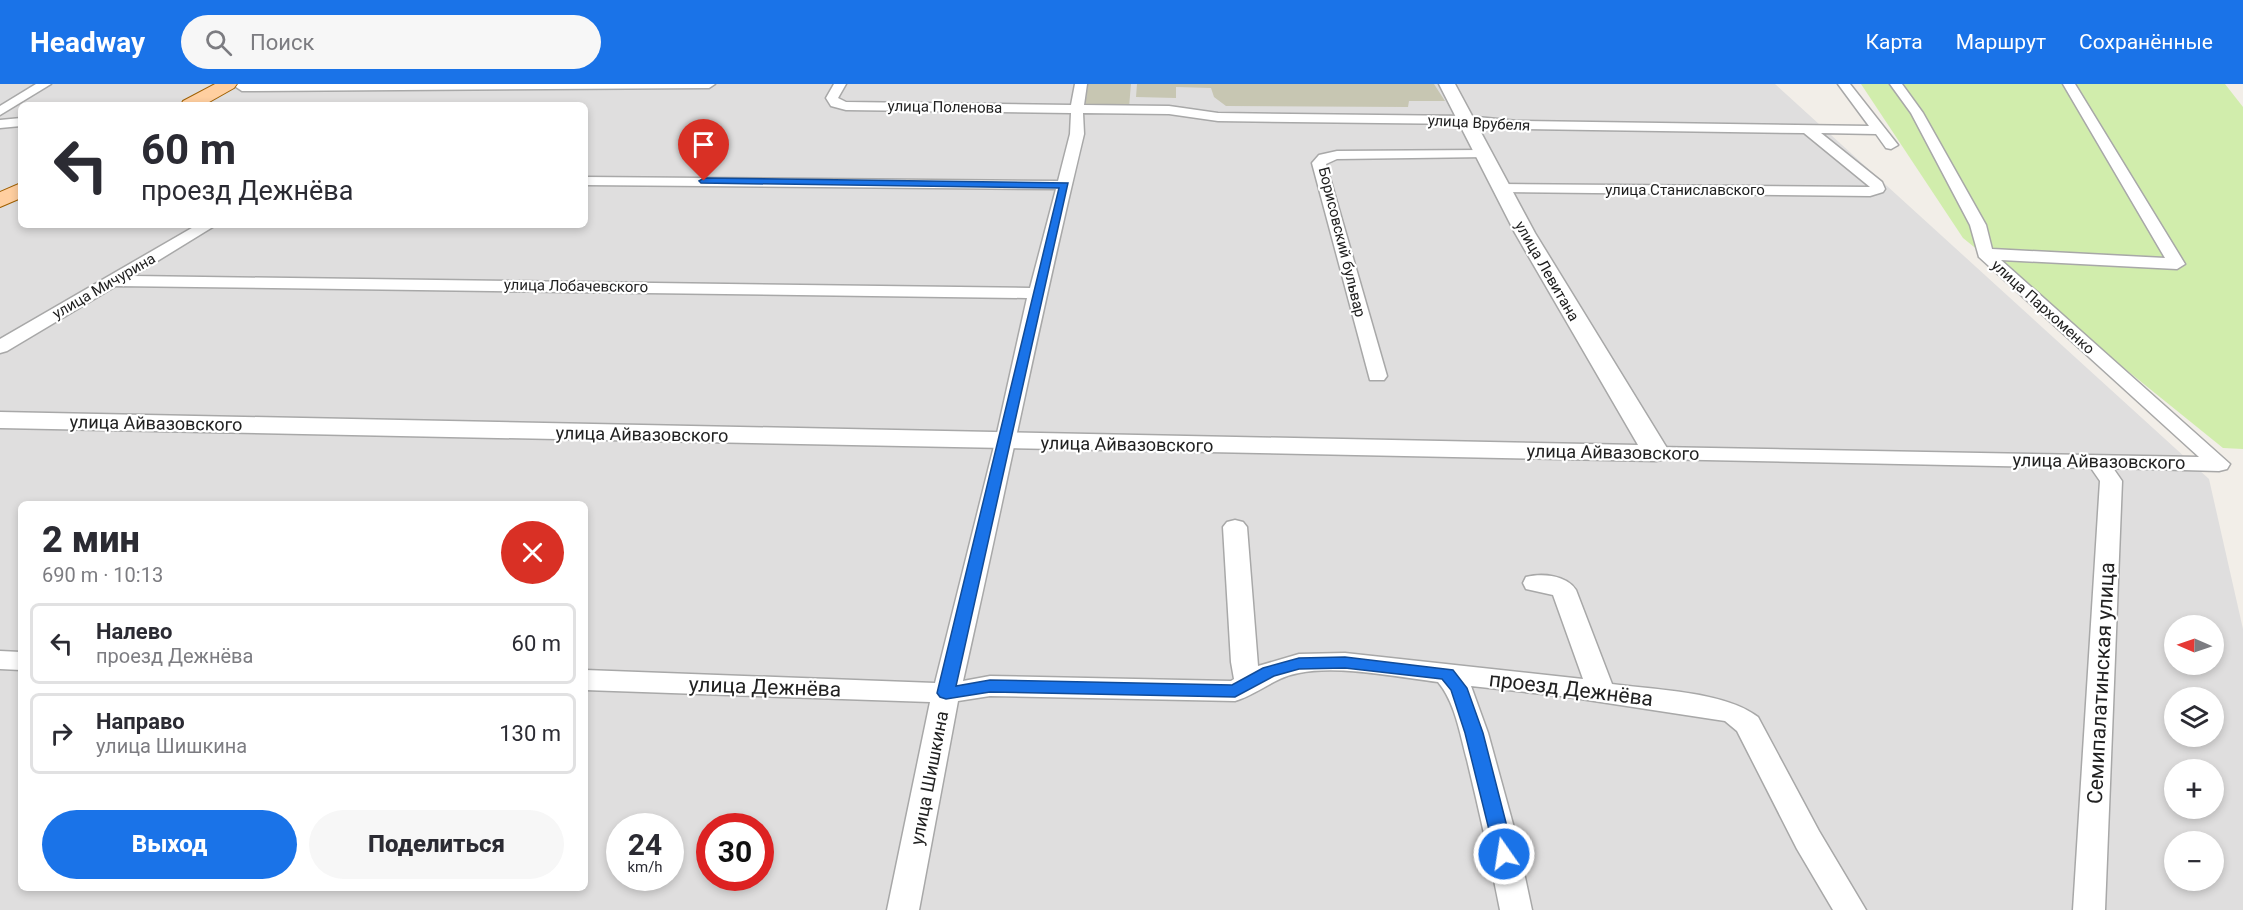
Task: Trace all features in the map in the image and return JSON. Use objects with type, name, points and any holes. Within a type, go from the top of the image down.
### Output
[{"type":"main road","points":[[197,102],[227,88]]},
{"type":"street","points":[[0,111],[45,84]]},
{"type":"street","points":[[227,88],[255,84]]},
{"type":"street","points":[[227,88],[709,84]]},
{"type":"street","name":"улица Поленова","points":[[840,84],[832,98],[835,103],[846,106],[1077,108]]},
{"type":"street","name":"улица Шишкина","points":[[903,910],[946,693],[1006,442],[1037,293],[1077,134],[1077,108],[1082,84]]},
{"type":"street","name":"улица Левитана","points":[[1447,84],[1500,188],[1656,453]]},
{"type":"street","points":[[1844,84],[1891,145]]},
{"type":"street","name":"улица Пархоменко","points":[[1896,84],[1917,113],[1978,225],[1985,254],[2219,464]]},
{"type":"street","points":[[1985,254],[2177,264],[2069,84]]},
{"type":"street","points":[[0,93],[32,92]]},
{"type":"street","name":"улица Врубеля","points":[[1077,108],[1169,110],[1218,117],[1467,120],[1518,125],[1881,130]]},
{"type":"street","points":[[0,124],[18,122]]},
{"type":"street","name":"улица Станиславского","points":[[1500,188],[1870,192],[1878,189],[1877,185],[1806,129]]},
{"type":"street","name":"Борисовский бульвар","points":[[1377,376],[1319,163],[1324,158],[1337,155],[1482,154]]},
{"type":"street","points":[[588,181],[1064,185]]},
{"type":"street","name":"улица Мичурина","points":[[0,347],[203,228]]},
{"type":"street","name":"улица Лобачевского","points":[[115,281],[1037,293]]},
{"type":"street","name":"улица Айвазовского","points":[[0,420],[1006,442],[2219,464]]},
{"type":"street","name":"Семипалатинская улица","points":[[2090,910],[2111,481],[2097,460]]},
{"type":"street","points":[[1235,527],[1244,662],[1249,684]]},
{"type":"street","points":[[1534,583],[1554,585],[1564,590],[1601,692]]},
{"type":"street","points":[[0,660],[18,661]]},
{"type":"street","name":"проезд Дежнёва","points":[[946,693],[990,686],[1235,691],[1269,672],[1299,663],[1345,662],[1601,692],[1735,714],[1748,724],[1808,840],[1850,910]]},
{"type":"street","points":[[1447,674],[1459,688],[1474,733],[1501,835],[1516,910]]},
{"type":"street","name":"улица Дежнёва","points":[[588,680],[946,693]]},
{"type":"shaded area","points":[[0,84],[1775,84],[2209,479],[2243,629],[2243,910],[0,910]]},
{"type":"shaded area","points":[[1088,84],[1131,84],[1129,107],[1085,106]]},
{"type":"shaded area","points":[[1137,84],[1434,84],[1445,101],[1409,101],[1408,107],[1226,106],[1214,97],[1211,88],[1176,87],[1176,98],[1136,97]]},
{"type":"green space","points":[[1861,84],[2225,84],[2243,107],[2243,449],[2223,448],[1963,238]]},
{"type":"route","points":[[704,181],[1064,185],[1037,293],[1006,442],[946,693],[990,686],[1235,691],[1269,672],[1299,663],[1345,662],[1447,674],[1459,688],[1474,733],[1504,854]]}]
